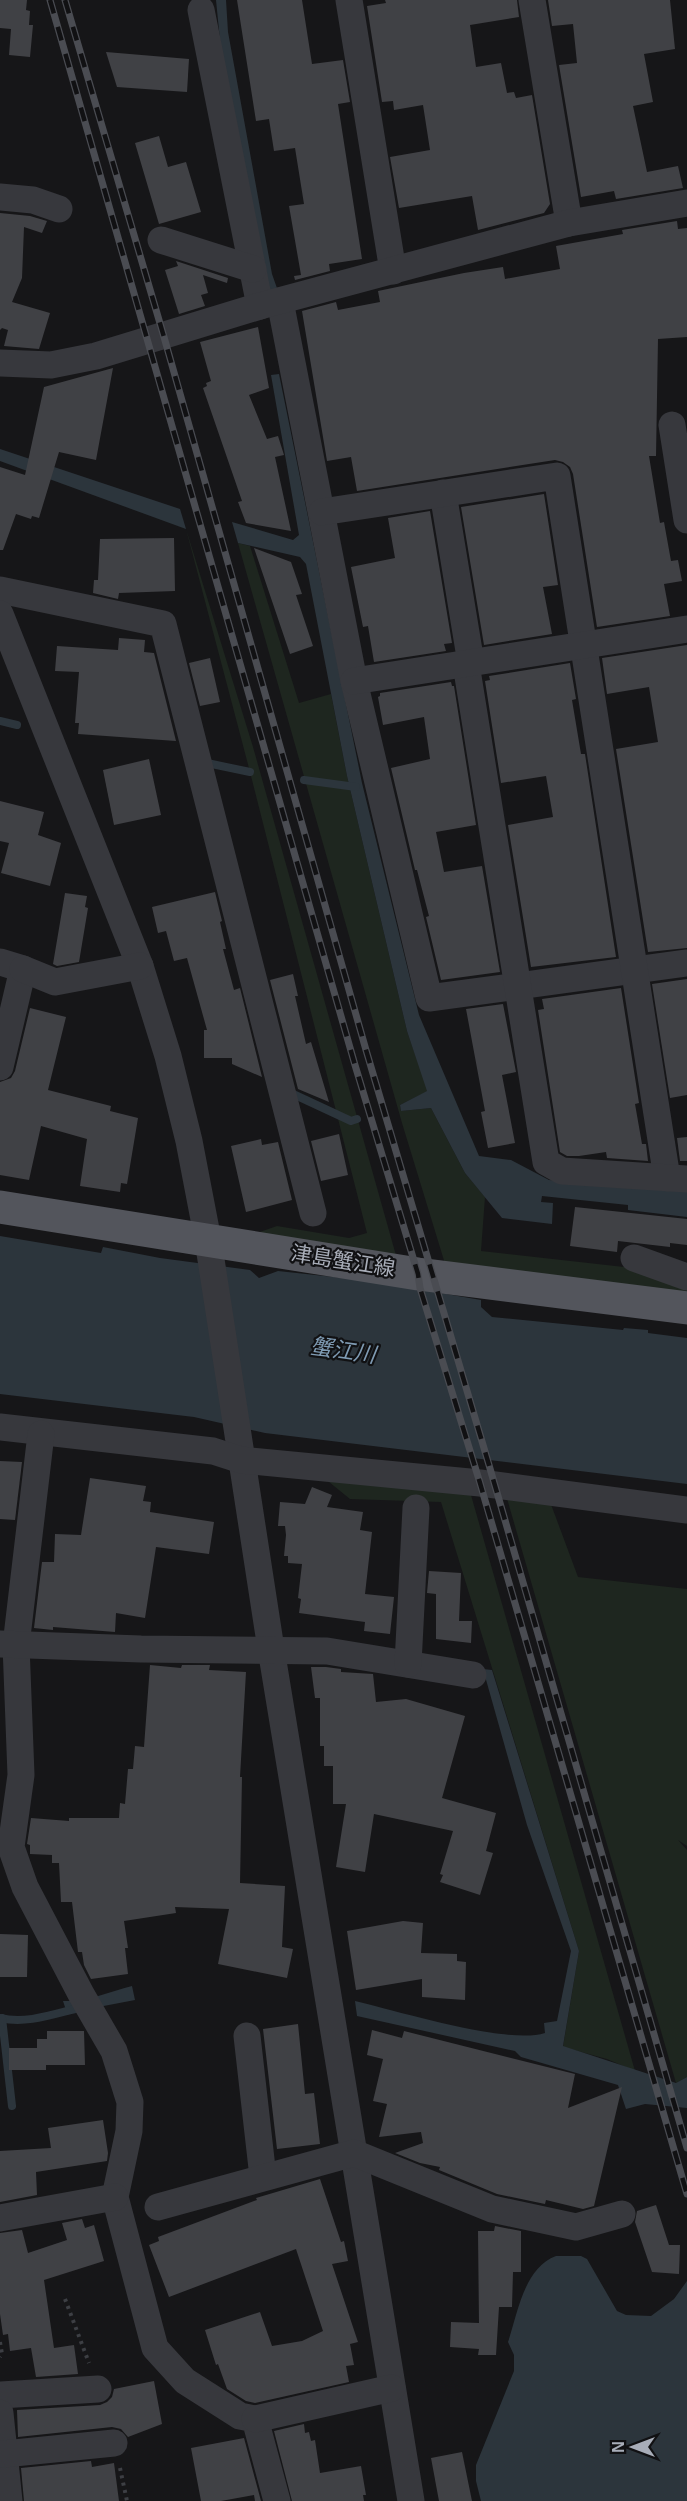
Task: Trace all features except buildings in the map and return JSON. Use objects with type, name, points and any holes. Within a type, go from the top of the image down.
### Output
[{"type":"main road","name":"津島蟹江線","points":[[0,1207],[209,1250],[687,1308]]},
{"type":"street","points":[[349,0],[393,271]]},
{"type":"street","points":[[532,0],[569,223]]},
{"type":"street","points":[[201,10],[253,269],[270,304],[322,512],[354,681],[429,999],[687,963]]},
{"type":"street","points":[[0,197],[33,200],[59,208]]},
{"type":"street","points":[[0,363],[51,365],[96,356],[270,304],[569,223],[687,203]]},
{"type":"street","points":[[162,240],[253,269]]},
{"type":"street","points":[[672,425],[687,520]]},
{"type":"street","points":[[322,512],[443,493],[557,476],[634,969],[677,1179],[562,1171],[546,1162],[443,493]]},
{"type":"street","points":[[0,590],[163,624],[313,1213]]},
{"type":"street","points":[[0,614],[140,966],[168,1056],[189,1141],[209,1250],[271,1649],[411,2501]]},
{"type":"street","points":[[354,681],[687,629]]},
{"type":"street","points":[[0,1067],[11,965],[55,982],[140,966]]},
{"type":"street","points":[[634,1258],[687,1277]]},
{"type":"street","points":[[0,1427],[41,1434],[213,1451],[240,1451],[687,1510]]},
{"type":"street","points":[[41,1434],[8,1645],[12,1847],[25,1887],[81,1994],[114,2051],[130,2102],[129,2131],[116,2197],[155,2349],[185,2381],[240,2416],[255,2420],[392,2388]]},
{"type":"street","points":[[408,1664],[416,1508]]},
{"type":"street","points":[[8,1645],[327,1651],[473,1675]]},
{"type":"street","points":[[247,2036],[263,2177]]},
{"type":"street","points":[[158,2206],[354,2152],[492,2209],[576,2227],[622,2214]]},
{"type":"street","points":[[0,2218],[116,2197]]},
{"type":"street","points":[[0,2395],[98,2389]]},
{"type":"street","points":[[0,2413],[9,2501]]},
{"type":"street","points":[[255,2420],[277,2501]]},
{"type":"street","points":[[4,2454],[114,2443]]},
{"type":"path","points":[[0,2342],[2,2355],[0,2357]]},
{"type":"shaded area","points":[[186,529],[253,747],[397,1259],[254,1234],[277,1226],[349,1238],[367,1233]]},
{"type":"shaded area","points":[[238,543],[250,546],[299,703],[331,694],[347,776],[407,1031],[428,1091],[400,1105],[401,1111],[431,1108],[465,1173],[485,1197],[481,1251],[633,1268],[687,1280],[687,1299],[446,1267],[402,1123]]},
{"type":"shaded area","points":[[318,1473],[469,1488],[635,2071],[607,2059],[563,2047],[579,1951],[441,1502],[350,1499]]},
{"type":"shaded area","points":[[506,1495],[549,1499],[578,1577],[687,1589],[687,1846],[678,1840],[687,1850],[687,2077],[676,2083]]},
{"type":"water","points":[[216,0],[226,0],[228,32],[272,274],[278,291],[266,294],[221,50]]},
{"type":"water","points":[[279,374],[362,783],[419,1015],[479,1156],[511,1160],[549,1180],[687,1190],[687,1217],[628,1210],[628,1205],[542,1196],[541,1202],[553,1203],[552,1224],[502,1218],[465,1173],[431,1108],[401,1111],[400,1105],[427,1091],[407,1031],[347,776],[306,564],[300,557],[238,543],[232,522],[293,540],[299,535],[271,375]]},
{"type":"water","points":[[0,449],[180,509],[186,529],[0,461]]},
{"type":"water","name":"蟹江川","points":[[0,1236],[101,1253],[103,1247],[160,1258],[250,1270],[259,1278],[278,1271],[371,1281],[481,1300],[481,1307],[492,1317],[623,1330],[624,1328],[648,1330],[648,1333],[687,1338],[687,1484],[265,1433],[194,1417],[0,1394]]},
{"type":"water","points":[[483,1669],[492,1670],[579,1951],[563,2046],[676,2083],[687,2077],[687,2108],[645,2104],[626,2109],[618,2085],[521,2057],[515,2051],[357,2016],[355,2001],[424,2019],[505,2034],[545,2033],[544,2023],[557,2021],[571,1951],[527,1825]]},
{"type":"water","points":[[132,1986],[135,2000],[67,2013],[63,2001],[89,1998]]},
{"type":"water","points":[[556,2256],[581,2256],[587,2259],[617,2311],[626,2315],[651,2316],[674,2299],[687,2281],[687,2501],[481,2501],[476,2481],[476,2465],[514,2371],[514,2355],[508,2342],[519,2305],[536,2270]]},
{"type":"waterway","points":[[0,721],[17,725]]},
{"type":"waterway","points":[[207,763],[250,772]]},
{"type":"waterway","points":[[304,780],[356,787]]},
{"type":"waterway","points":[[293,1094],[351,1121],[357,1119]]},
{"type":"waterway","points":[[0,2018],[28,2019],[75,2009]]},
{"type":"waterway","points":[[2,2018],[12,2106]]},
{"type":"railway","points":[[50,0],[355,1065],[480,1483],[687,2194]]},
{"type":"railway","points":[[65,0],[164,337],[366,1050],[687,2148]]}]
